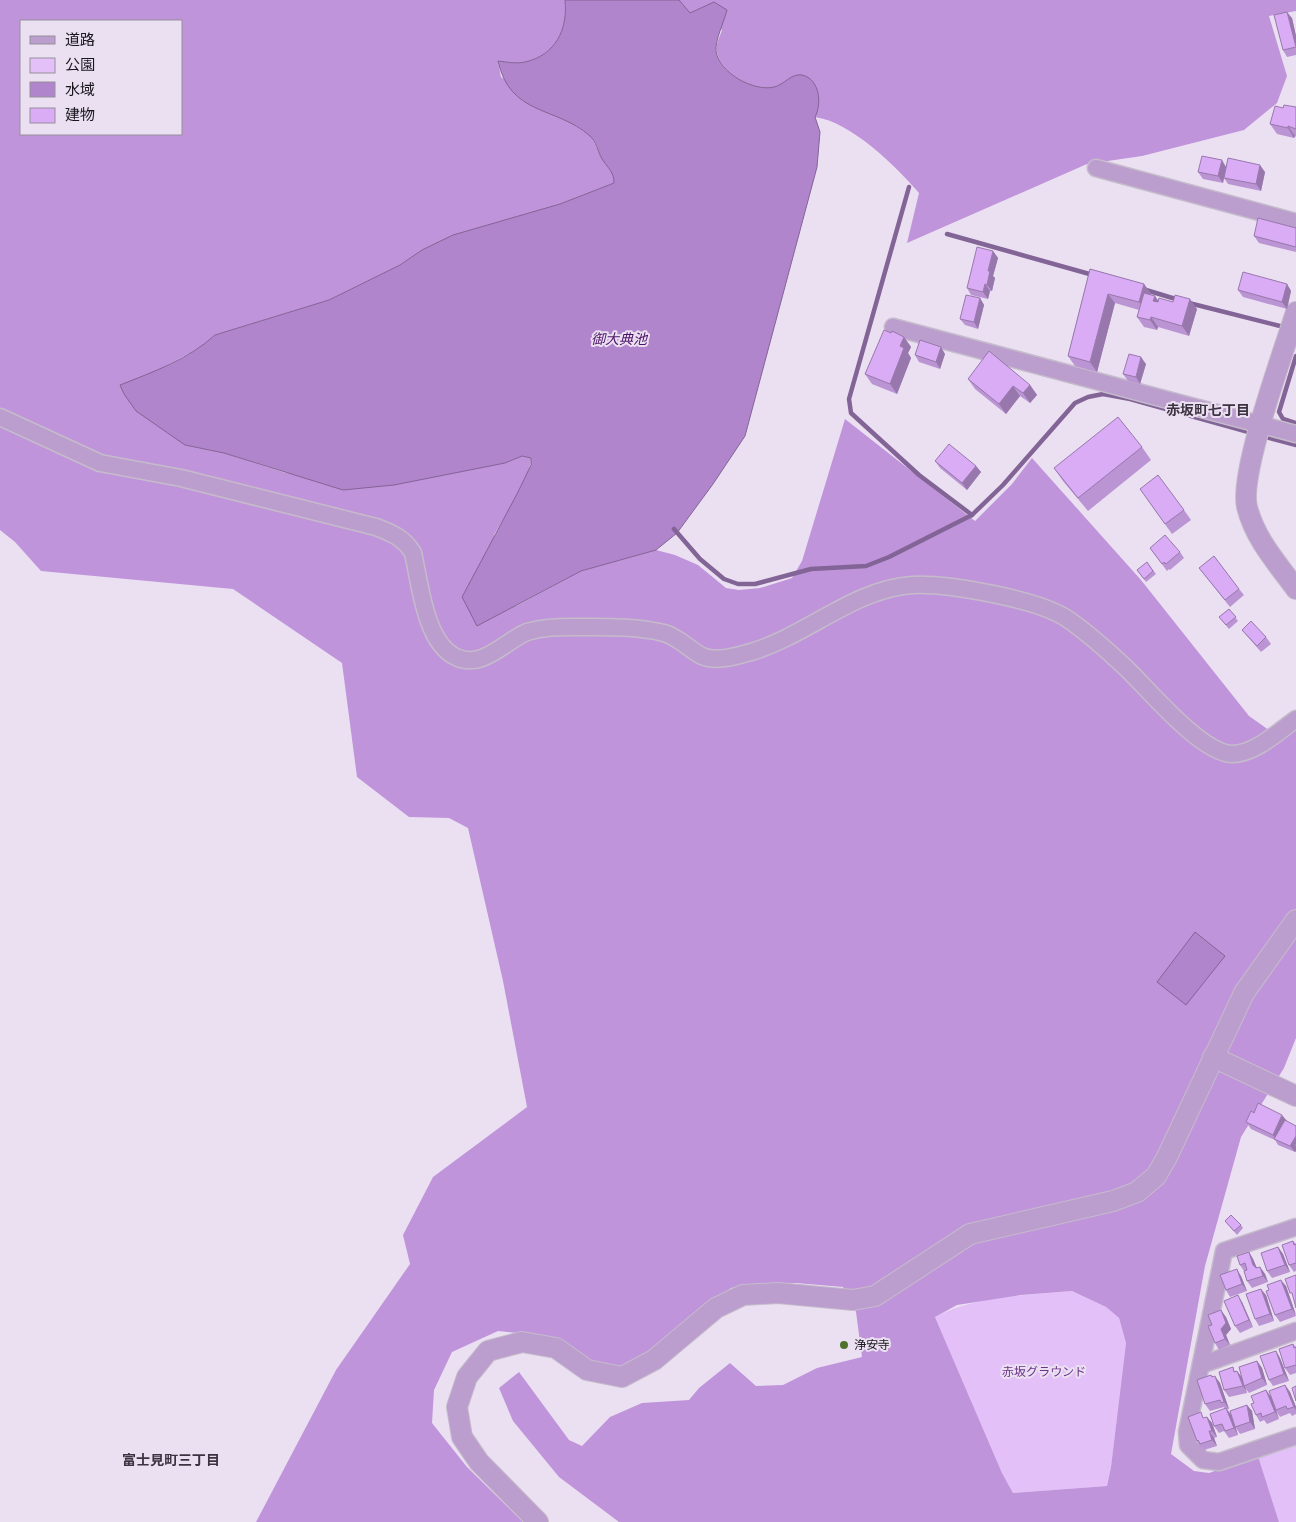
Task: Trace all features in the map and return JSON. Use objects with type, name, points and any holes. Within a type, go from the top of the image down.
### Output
[{"type":"street","points":[[1096,168],[1296,222]]},
{"type":"street","points":[[1296,312],[1260,432],[1248,482],[1247,506],[1253,526],[1262,544],[1296,589]]},
{"type":"street","points":[[893,327],[1260,432],[1296,434]]},
{"type":"street","points":[[0,417],[100,463],[181,478],[376,527],[395,534],[407,543],[413,553],[431,628],[445,649],[456,658],[473,661],[483,658],[525,633],[539,629],[578,627],[623,628],[665,634],[702,657],[719,658],[752,651],[787,637],[880,593],[911,585],[939,586],[987,593],[1050,610],[1066,618],[1124,666],[1200,741],[1216,750],[1232,754],[1250,749],[1296,718]]},
{"type":"street","points":[[538,1522],[479,1462],[462,1437],[457,1407],[467,1377],[488,1352],[522,1342],[556,1348],[588,1370],[622,1378],[654,1360],[716,1308],[743,1294],[778,1293],[853,1300],[875,1296],[970,1234],[1113,1202],[1137,1192],[1156,1176],[1167,1157],[1244,993],[1296,920]]},
{"type":"street","points":[[1213,1057],[1296,1096]]},
{"type":"street","points":[[1296,1227],[1224,1252],[1187,1432],[1188,1445],[1203,1460],[1219,1462],[1296,1436]]},
{"type":"street","points":[[1201,1365],[1296,1332]]},
{"type":"green space","name":"赤坂グラウンド","points":[[1072,1291],[1106,1307],[1119,1318],[1126,1343],[1107,1486],[1013,1493],[1002,1473],[935,1317],[951,1310],[984,1301],[1019,1295]]},
{"type":"green space","points":[[1296,1443],[1296,1522],[1279,1522],[1258,1456]]},
{"type":"shaded area","points":[[0,0],[565,0],[562,31],[552,47],[536,59],[515,63],[498,62],[501,77],[591,136],[602,159],[614,175],[614,183],[560,204],[422,250],[400,265],[329,300],[215,335],[203,346],[162,368],[185,445],[224,453],[286,473],[505,463],[522,456],[531,458],[530,467],[522,486],[494,535],[516,606],[581,571],[656,550],[675,555],[698,565],[726,588],[739,590],[760,588],[792,578],[802,561],[845,419],[975,521],[1012,484],[1032,458],[1141,580],[1249,716],[1280,738],[1296,726],[1296,1038],[1284,1068],[1241,1137],[1205,1266],[1171,1454],[1194,1471],[1209,1473],[1258,1456],[1279,1522],[619,1522],[559,1477],[513,1421],[499,1388],[519,1372],[569,1440],[582,1446],[610,1417],[642,1403],[689,1400],[699,1388],[730,1363],[756,1386],[783,1385],[817,1368],[862,1357],[856,1312],[843,1287],[796,1283],[761,1283],[731,1288],[655,1349],[621,1368],[594,1364],[535,1335],[498,1331],[452,1352],[434,1390],[432,1423],[467,1467],[523,1522],[256,1522],[336,1370],[410,1264],[403,1235],[433,1177],[527,1107],[503,981],[468,828],[449,818],[409,817],[357,777],[342,663],[233,589],[41,571],[15,542],[0,530]],"holes":[[[1072,1291],[1106,1307],[1119,1318],[1126,1343],[1107,1486],[1013,1493],[1002,1473],[935,1317],[957,1305],[1021,1295]]]},
{"type":"shaded area","points":[[679,0],[1296,0],[1296,11],[1269,16],[1287,76],[1277,103],[1244,130],[1142,156],[1087,164],[907,243],[919,193],[909,182],[885,158],[858,136],[843,127],[815,117],[812,81],[805,77],[796,76],[781,85],[767,88],[748,84],[731,74],[719,60],[717,52],[717,44],[722,30],[698,9],[690,14]]},
{"type":"water","name":"御大典池","points":[[565,0],[679,0],[690,13],[714,2],[727,10],[718,36],[716,51],[724,67],[730,73],[748,84],[766,88],[778,86],[798,75],[808,77],[813,81],[819,99],[815,117],[820,132],[817,167],[745,436],[677,533],[656,550],[581,571],[477,626],[462,597],[518,492],[531,465],[531,458],[522,456],[505,463],[394,485],[343,490],[224,453],[185,445],[136,411],[120,385],[182,358],[205,344],[215,335],[329,300],[400,265],[422,250],[453,235],[560,204],[614,183],[612,173],[602,159],[592,138],[577,126],[523,101],[513,92],[504,79],[498,61],[525,62],[536,59],[552,47],[562,31]]},
{"type":"water","points":[[1195,932],[1225,956],[1186,1005],[1157,982]]},
{"type":"building","points":[[1287,12],[1296,47],[1283,50],[1274,15]]},
{"type":"building","points":[[1284,105],[1296,107],[1296,129],[1270,124],[1275,106],[1283,108]]},
{"type":"building","points":[[1202,156],[1222,160],[1218,176],[1198,172]]},
{"type":"building","points":[[1228,158],[1260,165],[1256,184],[1224,178]]},
{"type":"building","points":[[1258,218],[1296,228],[1296,247],[1254,236]]},
{"type":"building","points":[[977,247],[993,251],[987,285],[985,284],[983,292],[967,288]]},
{"type":"building","points":[[1090,269],[1144,284],[1139,302],[1108,294],[1090,362],[1068,356]]},
{"type":"building","points":[[1243,272],[1287,284],[1282,302],[1238,290]]},
{"type":"building","points":[[1144,293],[1155,296],[1153,301],[1158,302],[1159,298],[1173,302],[1175,295],[1190,299],[1182,326],[1151,317],[1150,320],[1137,317]]},
{"type":"building","points":[[966,295],[980,298],[974,322],[960,319]]},
{"type":"building","points":[[884,330],[891,333],[892,331],[904,337],[900,346],[904,348],[890,384],[865,374]]},
{"type":"building","points":[[920,340],[941,347],[936,362],[915,355]]},
{"type":"building","points":[[989,351],[1030,385],[1023,393],[1013,386],[999,404],[968,379]]},
{"type":"building","points":[[1129,354],[1141,357],[1136,377],[1123,374]]},
{"type":"building","points":[[1118,417],[1142,447],[1078,498],[1054,468]]},
{"type":"building","points":[[949,444],[976,466],[962,483],[935,461]]},
{"type":"building","points":[[1158,475],[1184,510],[1165,524],[1140,489]]},
{"type":"building","points":[[1165,535],[1180,552],[1166,564],[1164,562],[1162,564],[1150,548]]},
{"type":"building","points":[[1214,556],[1239,589],[1225,600],[1199,568]]},
{"type":"building","points":[[1147,562],[1153,571],[1144,579],[1137,570]]},
{"type":"building","points":[[1229,609],[1236,617],[1226,625],[1219,617]]},
{"type":"building","points":[[1251,621],[1266,637],[1257,646],[1242,630]]},
{"type":"building","points":[[1258,1103],[1282,1115],[1273,1135],[1246,1122],[1251,1111],[1254,1113]]},
{"type":"building","points":[[1285,1120],[1296,1126],[1296,1136],[1290,1146],[1274,1139]]},
{"type":"building","points":[[1231,1215],[1241,1225],[1234,1231],[1225,1221]]},
{"type":"building","points":[[1293,1241],[1294,1245],[1296,1244],[1296,1263],[1289,1265],[1282,1245]]},
{"type":"building","points":[[1278,1247],[1285,1265],[1267,1271],[1261,1253]]},
{"type":"building","points":[[1249,1252],[1253,1265],[1256,1268],[1260,1267],[1263,1276],[1247,1281],[1244,1271],[1247,1270],[1245,1263],[1240,1265],[1237,1256]]},
{"type":"building","points":[[1237,1269],[1242,1284],[1226,1290],[1220,1275]]},
{"type":"building","points":[[1296,1275],[1296,1308],[1292,1293],[1290,1293],[1285,1279]]},
{"type":"building","points":[[1281,1280],[1292,1309],[1275,1315],[1266,1291],[1269,1290],[1267,1285]]},
{"type":"building","points":[[1261,1289],[1270,1314],[1255,1319],[1246,1294]]},
{"type":"building","points":[[1238,1295],[1249,1320],[1235,1326],[1224,1301]]},
{"type":"building","points":[[1221,1310],[1226,1323],[1221,1329],[1225,1339],[1215,1343],[1208,1326],[1212,1325],[1208,1315]]},
{"type":"building","points":[[1293,1344],[1294,1348],[1296,1347],[1296,1365],[1285,1368],[1279,1349]]},
{"type":"building","points":[[1276,1351],[1284,1374],[1269,1380],[1260,1356]]},
{"type":"building","points":[[1257,1361],[1262,1378],[1244,1386],[1239,1367]]},
{"type":"building","points":[[1233,1367],[1234,1372],[1237,1371],[1243,1386],[1224,1390],[1219,1372]]},
{"type":"building","points":[[1211,1375],[1212,1377],[1215,1376],[1224,1402],[1221,1403],[1220,1400],[1205,1404],[1197,1380]]},
{"type":"building","points":[[1285,1385],[1294,1407],[1287,1409],[1286,1406],[1276,1410],[1269,1391]]},
{"type":"building","points":[[1296,1386],[1296,1401],[1292,1388]]},
{"type":"building","points":[[1266,1390],[1275,1412],[1262,1417],[1261,1413],[1256,1415],[1251,1404],[1254,1403],[1251,1396]]},
{"type":"building","points":[[1247,1405],[1250,1422],[1235,1427],[1230,1411]]},
{"type":"building","points":[[1226,1408],[1234,1428],[1225,1431],[1222,1424],[1214,1426],[1210,1414]]},
{"type":"building","points":[[1201,1412],[1203,1418],[1207,1417],[1212,1431],[1209,1431],[1212,1440],[1200,1444],[1197,1441],[1188,1417]]},
{"type":"waterway","points":[[909,187],[849,399],[851,413],[919,475],[972,515]]},
{"type":"waterway","points":[[947,234],[1093,275]]},
{"type":"waterway","points":[[1146,290],[1179,300]]},
{"type":"waterway","points":[[1189,303],[1284,327]]},
{"type":"waterway","points":[[1296,356],[1279,412],[1283,419],[1296,423]]},
{"type":"waterway","points":[[674,529],[700,559],[724,579],[738,584],[755,584],[811,569],[866,566],[889,557],[972,515],[1003,485],[1075,403],[1088,397],[1103,394],[1130,399],[1252,433]]},
{"type":"waterway","points":[[1262,436],[1296,445]]},
{"type":"place","name":"浄安寺","points":[[844,1345]]},
{"type":"district","name":"赤坂町七丁目","points":[[1208,410]]},
{"type":"district","name":"富士見町三丁目","points":[[171,1460]]}]
